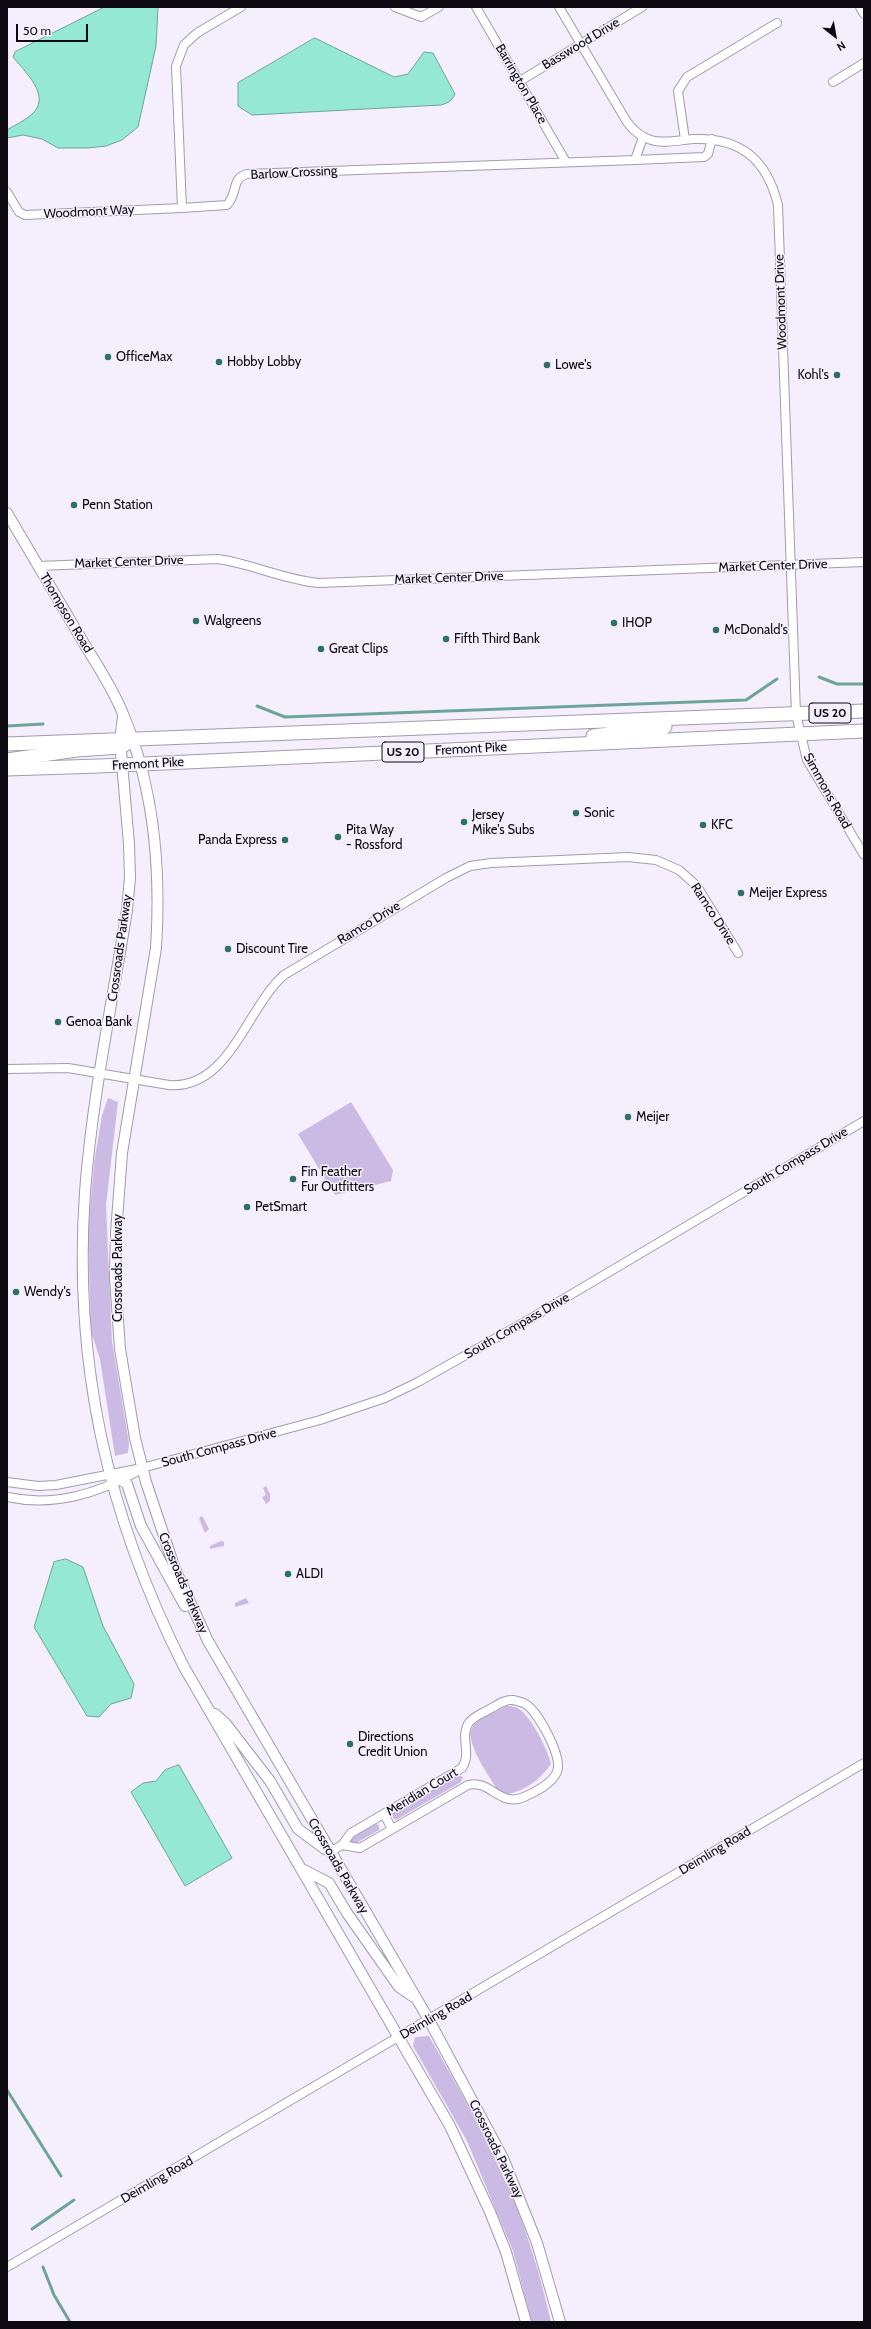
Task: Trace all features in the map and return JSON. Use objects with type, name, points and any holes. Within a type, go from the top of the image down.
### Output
[{"type":"main road","name":"Fremont Pike","points":[[7,769],[538,746],[798,724],[864,711]]},
{"type":"main road","points":[[538,746],[569,738],[657,728],[759,723],[798,724]]},
{"type":"main road","name":"Fremont Pike","points":[[7,744],[798,724],[864,731]]},
{"type":"main road","points":[[7,760],[125,742]]},
{"type":"street","points":[[182,208],[176,66],[184,45],[188,41],[197,33],[241,7]]},
{"type":"street","points":[[395,7],[421,16],[439,7]]},
{"type":"street","name":"Barrington Place","points":[[476,7],[566,162]]},
{"type":"street","points":[[559,7],[627,122],[644,137],[635,160]]},
{"type":"street","name":"Basswood Drive","points":[[520,81],[642,7]]},
{"type":"street","points":[[860,7],[864,14]]},
{"type":"street","points":[[685,140],[678,91],[687,77],[777,23]]},
{"type":"street","points":[[833,82],[864,63]]},
{"type":"street","name":"Woodmont Drive","points":[[644,137],[652,140],[712,139],[731,143],[748,153],[765,171],[775,192],[778,205],[790,566],[798,724]]},
{"type":"street","name":"Barlow Crossing","points":[[182,208],[227,205],[234,197],[236,181],[248,174],[704,157],[710,149],[712,139]]},
{"type":"street","name":"Woodmont Way","points":[[7,192],[19,212],[25,215],[182,208]]},
{"type":"street","name":"Thompson Road","points":[[7,513],[106,680],[123,713],[125,742],[123,765]]},
{"type":"street","name":"Market Center Drive","points":[[38,566],[218,559],[300,581],[319,583],[864,562]]},
{"type":"street","name":"Simmons Road","points":[[798,724],[807,760],[864,855]]},
{"type":"street","name":"Thompson Road","points":[[125,742],[139,764]]},
{"type":"street","name":"Crossroads Parkway","points":[[139,764],[154,842],[158,915],[152,974],[133,1080],[118,1189],[115,1277],[117,1320],[125,1382],[142,1468],[160,1528],[175,1569],[208,1641],[429,2020],[506,2164],[537,2243],[560,2322]]},
{"type":"street","name":"Crossroads Parkway","points":[[123,765],[130,878],[127,910],[101,1074],[85,1190],[82,1284],[89,1371],[96,1414],[109,1473],[117,1483],[129,1541],[147,1588],[184,1667],[399,2037],[470,2164],[506,2252],[526,2322]]},
{"type":"street","name":"Ramco Drive","points":[[7,1069],[55,1067],[133,1080],[181,1086],[202,1078],[221,1060],[247,1029],[273,986],[284,975],[446,878],[480,864],[628,857],[656,860],[679,870],[697,886],[738,953]]},
{"type":"street","name":"South Compass Drive","points":[[7,1482],[38,1486],[56,1485],[109,1473],[142,1468],[353,1410],[418,1382],[619,1266],[864,1121]]},
{"type":"street","name":"South Compass Drive","points":[[7,1497],[22,1500],[60,1499],[117,1483],[142,1468]]},
{"type":"street","points":[[117,1483],[127,1484],[141,1526],[176,1591],[208,1641]]},
{"type":"street","name":"Meridian Court","points":[[330,1852],[342,1845],[352,1833],[462,1768],[467,1757],[465,1736],[468,1724],[472,1719],[501,1702],[511,1700],[528,1706],[554,1748],[558,1763],[554,1778],[525,1797],[516,1800],[502,1798],[482,1784],[475,1783],[468,1785],[360,1848],[342,1845]]},
{"type":"street","points":[[209,1709],[226,1724],[270,1781],[298,1829],[330,1852]]},
{"type":"street","name":"Deimling Road","points":[[7,2267],[864,1763]]},
{"type":"street","points":[[384,1814],[392,1829]]},
{"type":"street","points":[[302,1869],[329,1884],[347,1913],[399,1988],[416,1998]]},
{"type":"shaded area","points":[[105,7],[158,7],[156,46],[138,127],[122,140],[106,146],[88,148],[58,148],[42,139],[23,135],[7,138],[7,130],[31,115],[37,108],[39,100],[35,85],[13,57],[15,52]]},
{"type":"shaded area","points":[[315,38],[394,77],[408,74],[424,52],[433,53],[455,94],[450,101],[441,105],[252,115],[238,106],[238,83]]},
{"type":"shaded area","points":[[108,1098],[118,1102],[106,1205],[112,1342],[129,1443],[128,1453],[115,1456],[100,1359],[91,1331],[88,1234],[94,1163],[102,1115]]},
{"type":"shaded area","points":[[351,1102],[393,1170],[391,1181],[335,1195],[298,1134]]},
{"type":"shaded area","points":[[266,1486],[270,1494],[270,1501],[266,1504],[262,1497],[266,1495],[263,1488]]},
{"type":"shaded area","points":[[201,1516],[209,1529],[205,1533],[199,1519]]},
{"type":"shaded area","points":[[221,1541],[224,1542],[224,1546],[210,1549],[210,1546]]},
{"type":"shaded area","points":[[66,1559],[83,1567],[103,1626],[134,1684],[131,1698],[111,1704],[99,1717],[87,1716],[34,1627],[54,1562]]},
{"type":"shaded area","points":[[246,1598],[249,1603],[235,1607],[235,1603]]},
{"type":"shaded area","points":[[506,1706],[512,1706],[520,1710],[532,1723],[542,1741],[551,1764],[541,1776],[530,1785],[511,1794],[503,1795],[497,1789],[477,1756],[471,1737],[472,1729],[476,1723]]},
{"type":"shaded area","points":[[179,1765],[232,1858],[185,1886],[131,1792],[143,1783],[156,1781],[165,1770]]},
{"type":"shaded area","points":[[458,1775],[463,1777],[461,1782],[396,1820],[393,1818],[393,1813]]},
{"type":"shaded area","points":[[376,1824],[379,1825],[379,1830],[353,1845],[348,1844],[347,1840]]},
{"type":"shaded area","points":[[429,2036],[482,2132],[510,2192],[523,2223],[534,2256],[551,2322],[532,2322],[513,2251],[467,2141],[413,2046],[415,2037]]},
{"type":"waterway","points":[[819,677],[837,684],[864,684]]},
{"type":"waterway","points":[[257,706],[285,717],[746,700],[777,679]]},
{"type":"waterway","points":[[7,726],[43,724]]},
{"type":"waterway","points":[[7,2090],[61,2176]]},
{"type":"waterway","points":[[32,2229],[74,2200]]},
{"type":"waterway","points":[[43,2267],[54,2295],[70,2322]]},
{"type":"place","name":"OfficeMax","points":[[108,357]]},
{"type":"place","name":"Hobby Lobby","points":[[219,362]]},
{"type":"place","name":"Lowe's","points":[[547,365]]},
{"type":"place","name":"Kohl's","points":[[837,375]]},
{"type":"place","name":"Penn Station","points":[[74,505]]},
{"type":"place","name":"Walgreens","points":[[196,621]]},
{"type":"place","name":"IHOP","points":[[614,623]]},
{"type":"place","name":"McDonald's","points":[[716,630]]},
{"type":"place","name":"Fifth Third Bank","points":[[446,639]]},
{"type":"place","name":"Great Clips","points":[[321,649]]},
{"type":"place","name":"Sonic","points":[[576,813]]},
{"type":"place","name":"Jersey Mike's Subs","points":[[464,822]]},
{"type":"place","name":"KFC","points":[[703,825]]},
{"type":"place","name":"Pita Way - Rossford","points":[[338,837]]},
{"type":"place","name":"Panda Express","points":[[285,840]]},
{"type":"place","name":"Meijer Express","points":[[741,893]]},
{"type":"place","name":"Discount Tire","points":[[228,949]]},
{"type":"place","name":"Genoa Bank","points":[[58,1022]]},
{"type":"place","name":"Meijer","points":[[628,1117]]},
{"type":"place","name":"Fin Feather Fur Outfitters","points":[[293,1179]]},
{"type":"place","name":"PetSmart","points":[[247,1207]]},
{"type":"place","name":"Wendy's","points":[[16,1292]]},
{"type":"place","name":"ALDI","points":[[288,1574]]},
{"type":"place","name":"Directions Credit Union","points":[[350,1744]]}]
